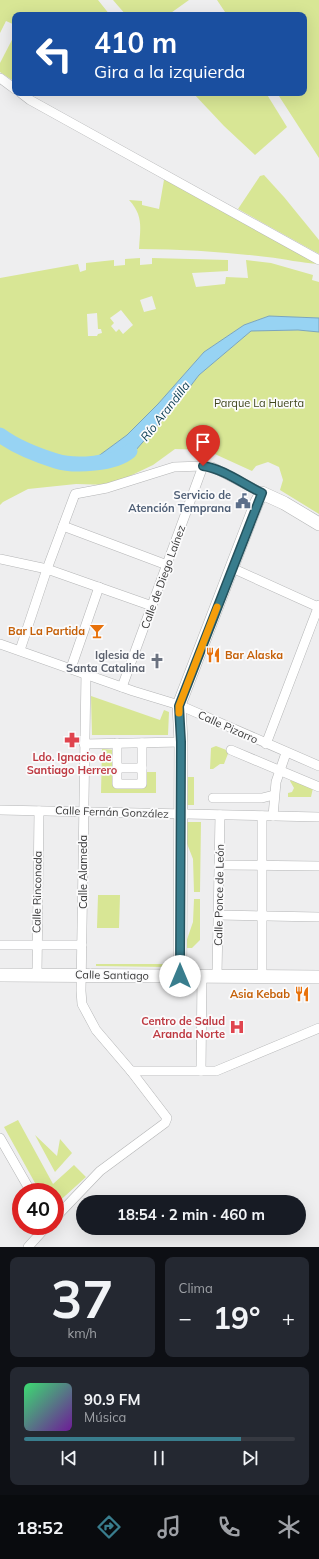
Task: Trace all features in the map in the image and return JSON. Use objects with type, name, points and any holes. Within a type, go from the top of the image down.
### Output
[{"type":"street","points":[[0,78],[12,87]]},
{"type":"street","points":[[25,96],[319,260]]},
{"type":"street","name":"Calle de Diego Laínez","points":[[122,687],[203,466]]},
{"type":"street","points":[[20,650],[47,569],[75,494],[107,488],[174,467],[212,467],[284,503],[319,524]]},
{"type":"street","points":[[180,976],[181,742],[179,706],[262,493]]},
{"type":"street","points":[[62,529],[166,567]]},
{"type":"street","points":[[0,559],[47,569],[152,606]]},
{"type":"street","points":[[232,568],[319,606],[266,744]]},
{"type":"street","points":[[71,668],[99,587]]},
{"type":"street","name":"Calle Pizarro","points":[[0,644],[179,706],[319,766]]},
{"type":"street","name":"Calle Alameda","points":[[64,1209],[100,1171],[166,1121],[167,1116],[96,1030],[82,1004],[81,975],[86,673]]},
{"type":"street","points":[[84,744],[181,742]]},
{"type":"street","points":[[117,743],[116,784],[142,784],[142,743]]},
{"type":"street","points":[[231,750],[319,788]]},
{"type":"street","points":[[273,816],[274,795],[279,771],[286,753]]},
{"type":"street","points":[[117,768],[142,768]]},
{"type":"street","points":[[213,798],[262,798],[274,795]]},
{"type":"street","name":"Calle Fernán González","points":[[0,810],[319,817]]},
{"type":"street","name":"Calle Rinconada","points":[[37,974],[38,811]]},
{"type":"street","name":"Calle Ponce de León","points":[[217,975],[220,815]]},
{"type":"street","points":[[262,816],[262,976]]},
{"type":"street","points":[[219,865],[319,866]]},
{"type":"street","points":[[218,915],[319,917]]},
{"type":"street","points":[[0,945],[82,945]]},
{"type":"street","name":"Calle Santiago","points":[[0,975],[217,975],[319,977]]},
{"type":"street","points":[[201,1071],[202,975]]},
{"type":"street","points":[[131,1071],[221,1070],[319,1028]]},
{"type":"street","points":[[0,1138],[27,1183]]},
{"type":"street","points":[[28,1247],[39,1235]]},
{"type":"green space","points":[[0,0],[98,0],[108,12],[12,12],[12,24],[6,21],[0,33]]},
{"type":"green space","points":[[113,0],[189,0],[172,12],[123,12]]},
{"type":"green space","points":[[217,0],[319,0],[319,158],[279,96],[307,96],[307,12],[225,12]]},
{"type":"green space","points":[[12,40],[12,80],[0,72],[0,63]]},
{"type":"green space","points":[[196,96],[268,96],[287,127],[255,155],[224,126]]},
{"type":"green space","points":[[165,174],[319,264],[219,252],[139,249],[139,217],[134,206],[129,200],[142,201],[142,205],[159,209]]},
{"type":"green space","points":[[264,175],[319,240],[319,254],[238,209],[260,176]]},
{"type":"green space","name":"Parque La Huerta","points":[[140,258],[140,265],[152,264],[152,258],[228,260],[228,271],[192,273],[196,287],[225,284],[226,277],[248,278],[246,260],[271,263],[313,275],[312,280],[319,282],[319,318],[269,316],[244,325],[204,352],[158,404],[127,435],[93,460],[135,451],[179,401],[199,375],[251,331],[298,330],[319,332],[319,514],[280,490],[283,480],[279,467],[268,462],[256,466],[252,471],[206,450],[175,449],[153,465],[111,485],[76,484],[28,489],[0,505],[0,278],[78,264],[80,272],[86,270],[86,263],[114,260],[114,266],[125,265],[125,259]],"holes":[[[152,296],[156,309],[144,312],[140,300]],[[121,310],[133,325],[123,334],[119,329],[116,332],[111,326],[114,323],[110,318]],[[97,313],[98,329],[101,329],[102,333],[98,334],[97,336],[88,336],[87,314]]]},
{"type":"green space","points":[[91,696],[160,720],[164,710],[169,712],[168,735],[92,735]]},
{"type":"green space","points":[[216,746],[229,751],[224,764],[220,764],[213,769],[210,769],[211,748]]},
{"type":"green space","points":[[102,749],[116,750],[116,784],[142,784],[142,772],[156,772],[156,793],[101,793]]},
{"type":"green space","points":[[185,777],[194,777],[194,805],[185,805]]},
{"type":"green space","points":[[292,779],[313,788],[311,797],[288,797],[288,793],[292,792],[294,788],[290,781]]},
{"type":"green space","points":[[185,822],[201,822],[200,892],[194,892],[193,859],[186,841]]},
{"type":"green space","points":[[98,895],[120,895],[119,928],[97,928]]},
{"type":"green space","points":[[194,899],[200,899],[200,940],[192,948],[184,948],[193,922]]},
{"type":"green space","points":[[96,964],[167,964],[167,967],[96,966]]},
{"type":"green space","points":[[18,1120],[52,1183],[35,1183],[4,1127]]},
{"type":"green space","points":[[35,1135],[57,1156],[60,1139],[72,1153],[55,1172]]},
{"type":"green space","points":[[74,1165],[86,1177],[64,1197],[64,1183],[54,1183]]},
{"type":"water","name":"Río Arandilla","points":[[269,316],[319,318],[319,332],[298,330],[251,331],[199,375],[179,401],[135,451],[113,460],[95,463],[93,460],[127,435],[158,404],[204,352],[244,325]]},
{"type":"waterway","name":"Río Arandilla","points":[[0,435],[27,450],[64,463],[94,463],[115,459],[130,451]]},
{"type":"slow traffic","points":[[179,713],[179,706],[217,607]]},
{"type":"place","name":"Servicio de Atención Temprana","points":[[243,501]]},
{"type":"place","name":"Bar La Partida","points":[[97,631]]},
{"type":"place","name":"Bar Alaska","points":[[213,655]]},
{"type":"place","name":"Iglesia de Santa Catalina","points":[[157,661]]},
{"type":"place","name":"Ldo. Ignacio de Santiago Herrero","points":[[72,740]]},
{"type":"place","name":"Asia Kebab","points":[[302,994]]},
{"type":"place","name":"Centro de Salud Aranda Norte","points":[[237,1027]]},
{"type":"route","points":[[180,976],[181,742],[179,706],[257,502],[262,493],[212,467],[203,466]]}]
